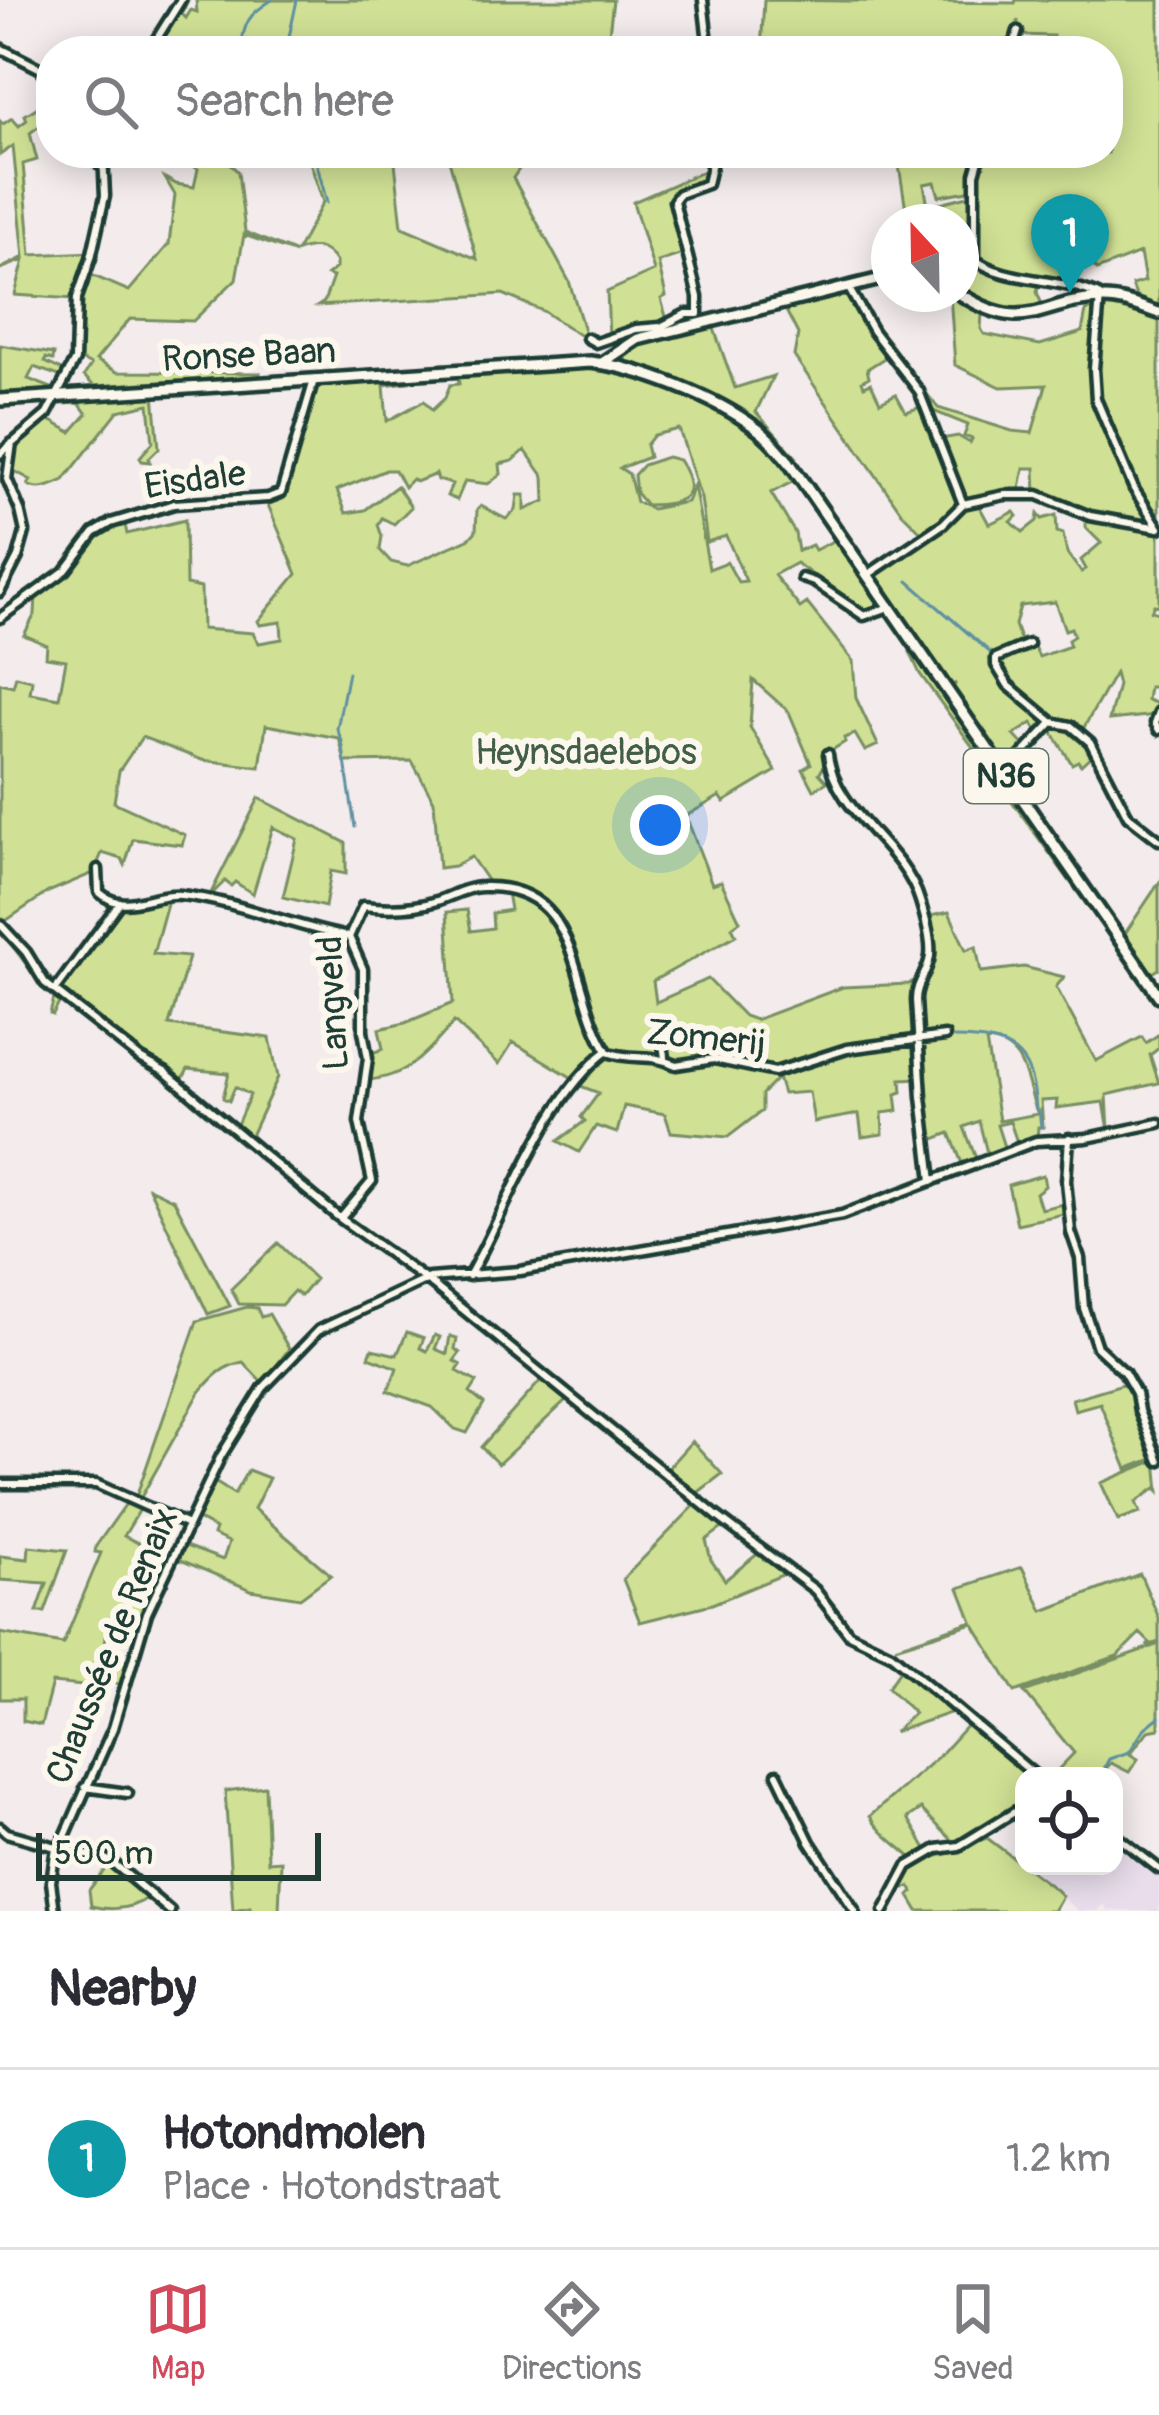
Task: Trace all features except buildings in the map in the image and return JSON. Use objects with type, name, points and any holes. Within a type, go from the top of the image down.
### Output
[{"type":"main road","points":[[602,363],[625,344],[703,318],[871,281]]},
{"type":"main road","points":[[979,305],[1016,317],[1102,301],[1159,313]]},
{"type":"main road","points":[[617,367],[627,347],[645,337]]},
{"type":"main road","name":"Ronse Baan","points":[[0,400],[602,363]]},
{"type":"main road","name":"N36","points":[[602,363],[728,410],[757,428],[789,462],[1159,996]]},
{"type":"street","points":[[159,36],[182,0]]},
{"type":"street","points":[[704,0],[708,36]]},
{"type":"street","points":[[1016,36],[1018,31]]},
{"type":"street","points":[[0,48],[36,66]]},
{"type":"street","points":[[0,454],[47,414],[77,352],[76,298],[92,258],[105,196],[102,168]]},
{"type":"street","points":[[645,337],[686,314],[703,318],[674,201],[709,181],[711,168]]},
{"type":"street","points":[[977,168],[973,242],[978,263],[1068,284],[1097,294],[1102,301],[1096,321],[1096,399],[1131,482],[1159,528]]},
{"type":"street","points":[[848,287],[873,331],[919,391],[963,504]]},
{"type":"street","points":[[587,338],[596,343],[636,328],[660,327]]},
{"type":"street","name":"Eisdale","points":[[0,618],[66,570],[92,536],[111,523],[174,503],[277,496],[286,482],[314,378]]},
{"type":"street","points":[[0,592],[25,532],[7,479],[12,443]]},
{"type":"street","points":[[868,575],[944,524],[963,504],[1005,495],[1038,495],[1090,516],[1159,528]]},
{"type":"street","points":[[802,578],[814,581],[864,616],[890,607]]},
{"type":"street","points":[[1029,644],[996,658],[1006,682],[1052,722],[1071,726],[1090,742],[1128,816],[1159,840]]},
{"type":"street","points":[[1159,712],[1155,720],[1159,730]]},
{"type":"street","points":[[1004,773],[1052,722]]},
{"type":"street","points":[[829,754],[835,783],[906,869],[920,899],[930,957],[917,984],[932,1181]]},
{"type":"street","points":[[98,869],[99,892],[107,899],[134,904],[168,894],[185,895],[349,937]]},
{"type":"street","name":"Langveld","points":[[341,1218],[372,1180],[358,1119],[368,1058],[363,969],[349,937],[363,906],[412,907],[481,887],[515,892],[545,907],[560,922],[582,980],[592,1025],[607,1052]]},
{"type":"street","points":[[56,989],[120,902]]},
{"type":"street","points":[[0,925],[28,955],[42,980],[165,1072],[341,1218],[823,1597],[849,1634],[891,1654],[1025,1767]]},
{"type":"street","points":[[660,1023],[665,1058]]},
{"type":"street","name":"Zomerij","points":[[469,1276],[526,1161],[578,1079],[607,1052],[665,1058],[676,1065],[717,1059],[775,1072],[849,1049],[945,1036]]},
{"type":"street","name":"Chaussée de Renaix","points":[[57,1846],[113,1727],[142,1625],[236,1428],[297,1349],[336,1319],[425,1280],[820,1220],[862,1209],[1031,1143],[1159,1123]]},
{"type":"street","points":[[1069,1138],[1066,1180],[1084,1308],[1097,1347],[1124,1372],[1136,1393],[1159,1461]]},
{"type":"street","points":[[0,1484],[96,1484],[188,1525]]},
{"type":"street","points":[[777,1774],[813,1848],[855,1911]]},
{"type":"street","points":[[86,1787],[127,1793]]},
{"type":"street","points":[[884,1911],[908,1866],[937,1849],[959,1846],[1015,1811]]},
{"type":"street","points":[[2,1832],[57,1846],[68,1854],[100,1856],[170,1911]]},
{"type":"street","points":[[1123,1841],[1159,1869]]},
{"type":"street","points":[[55,1911],[51,1882],[57,1846]]},
{"type":"shaded area","points":[[1123,1844],[1159,1872],[1159,1911],[1108,1911],[1104,1904],[1098,1911],[1078,1911],[1036,1875],[1123,1875]]},
{"type":"green space","points":[[183,0],[188,0],[182,14],[186,18],[191,10],[197,12],[196,0],[613,0],[609,36],[160,36]]},
{"type":"green space","points":[[764,0],[1159,0],[1159,310],[1137,299],[1132,285],[1145,281],[1140,253],[1097,270],[1094,266],[1075,271],[1078,284],[992,267],[979,259],[980,168],[1123,168],[1123,36],[1018,35],[1018,20],[1014,36],[762,36]]},
{"type":"green space","points":[[36,108],[36,128],[30,133],[36,160],[23,164],[31,255],[91,252],[75,299],[15,295],[24,260],[0,269],[24,257],[13,146],[0,155],[0,121],[3,124],[12,118],[19,126],[27,120],[25,115]]},
{"type":"green space","points":[[234,168],[245,232],[296,253],[244,235],[236,279],[193,321],[130,319],[96,360],[117,372],[259,376],[94,386],[84,376],[91,365],[78,358],[79,307],[89,274],[129,291],[169,244],[175,195],[165,178],[194,187],[198,169]]},
{"type":"green space","points":[[312,168],[396,168],[402,227],[477,259],[451,168],[520,168],[513,178],[569,281],[587,340],[543,311],[503,294],[318,306],[324,302],[333,277],[327,275],[336,262],[318,248],[297,251],[323,202]]},
{"type":"green space","points":[[711,168],[706,182],[675,196],[686,253],[658,262],[667,320],[609,336],[607,292],[654,271],[633,202]]},
{"type":"green space","points":[[899,168],[978,168],[974,190],[939,196],[935,182],[924,184],[928,204],[905,204]]},
{"type":"green space","points":[[972,195],[972,204],[936,204]]},
{"type":"green space","points":[[979,266],[1040,280],[1037,292],[1044,310],[1021,312],[981,301]]},
{"type":"green space","points":[[848,290],[889,355],[867,369],[864,386],[871,383],[880,402],[896,394],[906,412],[924,406],[932,411],[941,439],[958,436],[970,443],[972,439],[964,436],[968,425],[933,411],[865,316],[938,408],[1032,433],[1046,385],[1001,387],[955,365],[951,312],[979,311],[984,334],[1040,345],[1082,332],[1086,311],[1099,308],[1100,302],[1159,316],[1159,523],[1117,448],[1157,526],[1086,514],[1036,494],[1035,468],[1024,468],[1019,493],[963,499],[946,522],[923,534],[902,513],[794,356],[798,334],[783,305]]},
{"type":"green space","points":[[712,323],[735,388],[773,376],[756,412],[796,457],[733,409],[626,363],[624,354],[635,344]]},
{"type":"green space","points":[[0,345],[54,354],[53,360],[46,358],[45,362],[66,372],[62,377],[34,367],[28,379],[54,389],[0,394]]},
{"type":"green space","name":"Heynsdaelebos","points":[[586,368],[645,380],[703,403],[755,437],[796,480],[771,493],[795,533],[798,551],[812,545],[815,550],[837,539],[883,608],[867,614],[796,563],[774,575],[800,608],[807,603],[853,661],[856,698],[878,745],[865,751],[855,734],[844,738],[845,742],[824,755],[827,763],[819,773],[827,782],[814,790],[803,769],[811,764],[789,712],[753,680],[750,727],[776,771],[724,802],[720,796],[686,816],[712,884],[721,881],[740,921],[732,927],[736,935],[653,981],[656,1002],[708,979],[744,1016],[755,1020],[843,987],[909,984],[924,964],[926,950],[920,904],[909,879],[862,811],[908,867],[926,917],[949,912],[966,950],[976,946],[981,972],[1024,967],[1064,977],[1056,987],[1096,1061],[1142,1037],[1146,1043],[1159,1034],[1159,1048],[1150,1055],[1159,1083],[1107,1095],[1109,1130],[1104,1102],[1056,1108],[1057,1100],[1041,1101],[1043,1127],[1038,1127],[1037,1138],[1018,1145],[1010,1122],[997,1125],[1005,1150],[988,1157],[979,1121],[964,1127],[977,1161],[963,1166],[950,1133],[926,1138],[928,1177],[920,1078],[901,1079],[898,1111],[882,1113],[883,1134],[862,1137],[859,1114],[814,1122],[809,1092],[783,1094],[778,1078],[762,1094],[762,1111],[728,1137],[671,1132],[665,1114],[624,1106],[617,1133],[596,1126],[579,1152],[558,1141],[585,1121],[581,1117],[599,1093],[575,1084],[605,1055],[614,1056],[594,1026],[579,966],[591,1025],[604,1050],[576,1080],[513,1042],[499,1064],[454,1022],[406,1068],[367,1080],[369,1054],[383,1049],[379,1029],[453,1003],[447,912],[467,910],[471,931],[493,928],[492,913],[510,910],[507,892],[559,920],[537,901],[491,886],[471,857],[439,868],[434,801],[412,761],[345,762],[339,738],[266,725],[260,767],[202,760],[142,737],[119,771],[114,802],[185,835],[182,845],[133,839],[125,865],[122,859],[102,853],[96,867],[97,890],[93,873],[48,892],[4,922],[55,984],[120,904],[132,906],[169,896],[153,954],[189,957],[169,1025],[270,1038],[278,1077],[249,1140],[235,1129],[250,1095],[235,1087],[229,1101],[223,1098],[229,1073],[188,1069],[180,1084],[92,1018],[89,1023],[62,997],[50,1014],[55,994],[0,932],[0,683],[13,686],[16,676],[32,680],[30,693],[59,698],[66,660],[46,657],[47,645],[24,635],[35,614],[36,595],[74,564],[95,534],[124,520],[127,534],[185,520],[186,585],[201,588],[202,629],[253,633],[259,643],[282,639],[281,622],[260,625],[258,621],[297,574],[266,500],[280,496],[287,487],[318,383],[409,378],[409,382],[384,385],[387,421],[424,401],[432,410],[450,385],[459,384],[458,375]],"holes":[[[679,429],[701,498],[707,542],[726,536],[746,581],[738,582],[727,562],[709,569],[694,485],[687,502],[652,509],[636,502],[629,474],[620,468],[649,457],[646,445],[654,435]],[[525,450],[544,477],[545,501],[525,510],[525,495],[518,495],[516,510],[506,519],[481,506],[470,538],[407,566],[391,562],[380,550],[382,518],[394,524],[411,507],[397,486],[365,510],[346,513],[337,490],[395,470],[404,487],[412,479],[416,482],[436,474],[438,480],[452,484],[447,496],[457,500],[465,481],[488,484],[501,474],[500,464],[513,461]],[[986,1041],[1011,1050],[1018,1059],[1038,1114],[999,1121]]]},
{"type":"green space","points":[[154,394],[159,448],[150,462],[140,457],[153,442],[149,404],[118,411],[60,482],[33,487],[28,485],[31,480],[9,468],[16,444],[46,418],[71,432],[87,414],[79,403],[61,404],[64,399]]},
{"type":"green space","points":[[667,457],[679,460],[689,490],[679,501],[646,505],[636,493],[634,475],[643,465]]},
{"type":"green space","points":[[977,502],[989,524],[1014,512],[1017,516],[1011,522],[1023,532],[1037,521],[1038,514],[1042,519],[1056,515],[1057,532],[1063,534],[1067,553],[1081,572],[1086,569],[1081,560],[1101,543],[1086,528],[1086,517],[1159,529],[1159,606],[1151,611],[1159,613],[1159,687],[1149,687],[1147,700],[1159,704],[1156,715],[1109,720],[1118,685],[1115,673],[1083,729],[1097,745],[1127,808],[1159,841],[1128,818],[1093,754],[1081,765],[1078,761],[1072,764],[1051,730],[1040,736],[1032,723],[1014,735],[1028,750],[1007,767],[952,688],[956,683],[950,686],[876,578],[877,572],[965,505]],"holes":[[[1055,602],[1065,630],[1071,628],[1074,636],[1068,640],[1070,646],[1039,657],[1033,645],[1000,662],[1046,716],[1003,680],[990,660],[1031,639],[1020,639],[1015,625],[1020,606]]]},
{"type":"green space","points":[[914,650],[1126,959],[920,674],[910,652]]},
{"type":"green space","points":[[259,798],[346,843],[346,874],[331,871],[325,907],[283,897],[297,839],[273,827],[253,894],[225,881],[209,897]]},
{"type":"green space","points":[[1159,883],[1159,969],[1151,974],[1124,935]]},
{"type":"green space","points":[[1043,1175],[1045,1186],[1036,1193],[1041,1209],[1067,1203],[1068,1213],[1017,1224],[1008,1185]]},
{"type":"green space","points":[[928,1179],[858,1207],[801,1220],[849,1209]]},
{"type":"green space","points":[[149,1188],[174,1200],[230,1306],[208,1314]]},
{"type":"green space","points":[[278,1243],[315,1279],[301,1296],[294,1291],[281,1305],[239,1304],[231,1289]]},
{"type":"green space","points":[[257,1308],[261,1317],[269,1314],[289,1349],[263,1383],[243,1362],[214,1377],[200,1392],[140,1499],[136,1497],[197,1321]]},
{"type":"green space","points":[[407,1332],[424,1338],[420,1348],[427,1351],[435,1335],[440,1337],[435,1349],[447,1354],[450,1336],[457,1338],[455,1349],[460,1353],[454,1361],[461,1365],[457,1371],[477,1382],[470,1393],[484,1404],[467,1433],[455,1429],[432,1407],[388,1391],[397,1368],[369,1357],[372,1349],[397,1355]]},
{"type":"green space","points":[[543,1378],[569,1398],[498,1464],[481,1447]]},
{"type":"green space","points":[[1129,1382],[1155,1458],[1127,1469],[1100,1403],[1075,1410],[1072,1399]]},
{"type":"green space","points":[[692,1441],[722,1474],[696,1494],[666,1470]]},
{"type":"green space","points":[[1156,1460],[1159,1491],[1156,1488],[1136,1502],[1140,1512],[1118,1520],[1101,1483]]},
{"type":"green space","points":[[248,1470],[269,1478],[254,1509],[331,1575],[300,1598],[251,1590],[176,1558],[183,1545],[223,1560],[229,1542],[213,1535],[215,1529],[196,1518],[213,1481],[234,1494]]},
{"type":"green space","points":[[130,1498],[142,1506],[124,1536],[169,1558],[137,1628],[109,1623],[103,1651],[128,1662],[122,1685],[96,1679],[93,1687],[52,1683],[41,1725],[23,1721],[23,1699],[0,1699],[0,1633],[63,1644],[101,1553],[95,1552],[96,1546]]},
{"type":"green space","points":[[698,1502],[725,1526],[706,1540],[711,1560],[725,1580],[760,1552],[787,1573],[712,1604],[640,1622],[623,1579]]},
{"type":"green space","points":[[29,1546],[67,1550],[45,1612],[37,1612],[47,1583],[0,1580],[0,1556],[28,1559]]},
{"type":"green space","points":[[1022,1567],[1043,1611],[1140,1574],[1159,1618],[1159,1642],[1147,1646],[1150,1643],[1140,1633],[1117,1656],[1015,1692],[973,1623],[895,1647],[972,1621],[959,1588]]},
{"type":"green space","points":[[1159,1644],[1159,1729],[1148,1731],[1130,1754],[1138,1759],[1129,1772],[1111,1763],[1107,1767],[1061,1767],[1074,1753],[1024,1692]]},
{"type":"green space","points":[[903,1666],[954,1711],[894,1732],[914,1713],[888,1687]]},
{"type":"green space","points":[[968,1724],[1022,1767],[1015,1767],[1015,1810],[957,1845],[921,1809],[908,1818],[928,1852],[914,1860],[870,1816]]},
{"type":"green space","points":[[265,1786],[268,1862],[281,1861],[279,1911],[233,1910],[225,1791]]},
{"type":"green space","points":[[987,1838],[1015,1859],[1015,1875],[1036,1875],[1062,1896],[1053,1911],[918,1911],[909,1896],[910,1887],[902,1889],[911,1870],[924,1860]]},
{"type":"green space","points":[[109,1864],[150,1896],[122,1908],[91,1906],[89,1890]]},
{"type":"waterway","points":[[243,36],[249,20],[272,0]]},
{"type":"waterway","points":[[289,36],[297,0]]},
{"type":"waterway","points":[[318,168],[327,203]]},
{"type":"waterway","points":[[908,581],[992,654]]},
{"type":"waterway","points":[[348,672],[337,729],[355,827]]},
{"type":"waterway","points":[[1024,695],[1054,720]]},
{"type":"waterway","points":[[1093,742],[1102,759]]},
{"type":"waterway","points":[[510,895],[542,909]]},
{"type":"waterway","points":[[586,1009],[589,1027],[602,1050]]},
{"type":"waterway","points":[[954,1038],[989,1041],[1014,1051],[1029,1072],[1036,1109]]},
{"type":"waterway","points":[[859,1050],[903,1045]]},
{"type":"waterway","points":[[1039,1111],[1041,1127]]},
{"type":"waterway","points":[[1078,1269],[1080,1301]]},
{"type":"waterway","points":[[1148,1441],[1154,1459]]},
{"type":"waterway","points":[[1155,1462],[1159,1466]]},
{"type":"waterway","points":[[1105,1767],[1109,1759],[1129,1752],[1159,1717]]},
{"type":"waterway","points":[[942,1851],[960,1850],[1007,1820]]},
{"type":"waterway","points":[[888,1910],[901,1887]]},
{"type":"place","name":"Hotondmolen","points":[[1070,293]]}]
